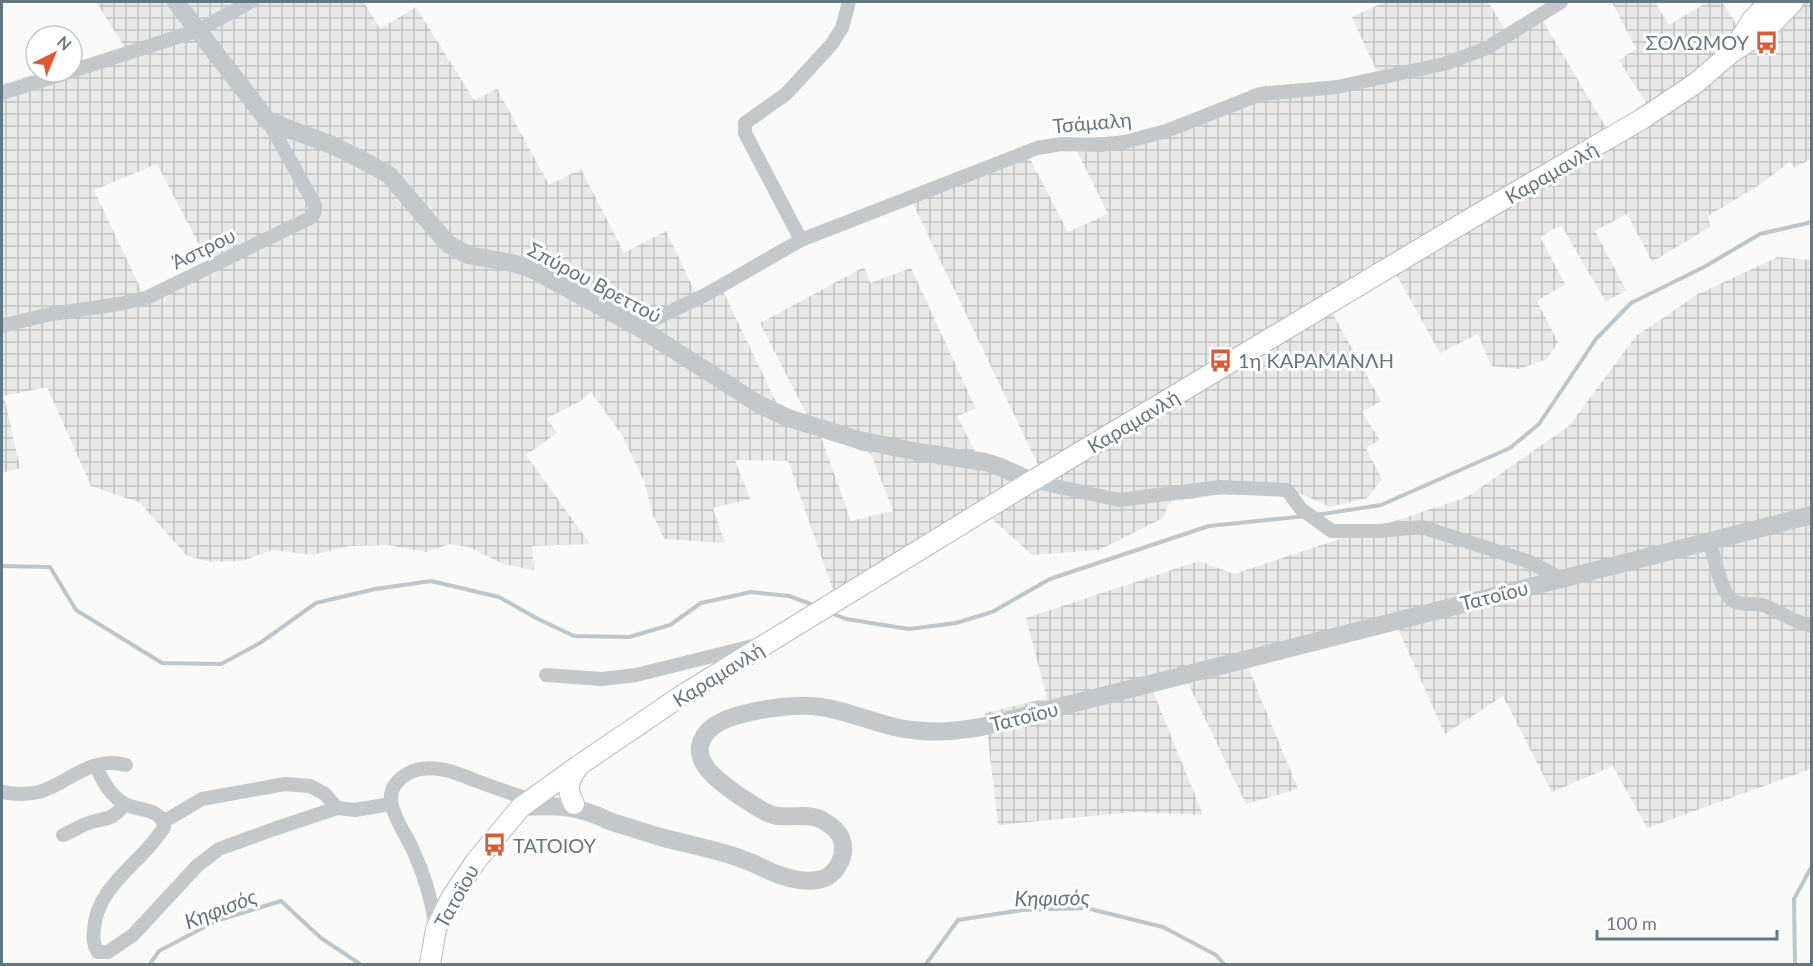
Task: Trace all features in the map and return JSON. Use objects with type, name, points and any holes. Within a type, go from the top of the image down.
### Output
[{"type":"main road","name":"Καραμανλή","points":[[1732,52],[1752,20],[1769,2]]},
{"type":"main road","name":"Καραμανλή","points":[[530,801],[681,696],[767,643],[1480,213],[1642,119],[1696,83],[1732,52],[1765,31],[1793,2]]},
{"type":"main road","points":[[574,804],[568,794],[568,784],[578,766]]},
{"type":"main road","name":"Τατοΐου","points":[[431,960],[436,929],[451,898],[476,861],[530,801]]},
{"type":"street","points":[[176,2],[268,121]]},
{"type":"street","points":[[84,68],[199,30],[250,2]]},
{"type":"street","points":[[801,240],[746,133],[745,123],[786,94],[831,45],[842,28],[849,2]]},
{"type":"street","name":"Τσάμαλη","points":[[638,327],[707,294],[801,240],[992,164],[1050,144],[1102,145],[1125,142],[1166,131],[1261,94],[1337,87],[1444,63],[1487,48],[1562,2]]},
{"type":"street","points":[[2,93],[32,84]]},
{"type":"street","name":"Άστρου","points":[[2,326],[46,315],[146,298],[310,218],[315,212],[315,205],[268,121]]},
{"type":"street","name":"Σπύρου Βρεττού","points":[[268,121],[332,145],[389,176],[448,244],[457,250],[468,255],[512,263],[532,270],[638,327],[760,405],[788,418],[859,440],[985,462],[1032,482]]},
{"type":"street","points":[[1032,482],[1119,500],[1220,487],[1287,490],[1301,509],[1332,531],[1378,531],[1422,527],[1530,562],[1560,578]]},
{"type":"street","name":"Τατοΐου","points":[[530,801],[586,811],[658,836],[729,854],[794,879],[809,881],[824,879],[836,869],[842,858],[841,836],[830,824],[819,818],[807,815],[786,817],[770,814],[721,783],[709,772],[699,750],[707,732],[716,724],[730,717],[753,711],[805,706],[822,707],[901,728],[946,733],[981,727],[1812,515]]},
{"type":"street","points":[[1710,542],[1719,577],[1729,597],[1735,602],[1766,605],[1792,621],[1812,626]]},
{"type":"street","points":[[546,675],[602,679],[636,675],[767,643]]},
{"type":"street","points":[[2,792],[21,794],[39,792],[78,771],[96,767],[104,762],[126,765]]},
{"type":"street","points":[[96,767],[106,787],[125,804],[152,812],[163,822],[164,827],[119,878],[97,911],[93,941],[98,952],[108,952],[133,935],[197,866],[219,849],[337,808],[355,810],[391,804]]},
{"type":"street","points":[[436,929],[429,894],[412,849],[401,830],[391,804],[392,788],[398,779],[411,771],[425,768],[442,769],[530,801]]},
{"type":"street","points":[[163,822],[202,799],[285,784],[310,786],[325,794],[337,808]]},
{"type":"street","name":"Τατοΐου","points":[[530,801],[574,804],[596,816]]},
{"type":"street","points":[[63,835],[86,824],[110,819],[117,815],[125,804]]},
{"type":"shaded area","points":[[96,2],[364,2],[380,29],[416,7],[474,100],[497,89],[549,185],[581,169],[624,253],[666,231],[695,292],[718,281],[778,406],[807,415],[760,323],[864,267],[870,283],[911,268],[976,409],[957,416],[978,457],[1029,475],[1040,469],[908,193],[1024,147],[1068,232],[1108,214],[1071,139],[1132,135],[1164,125],[1260,86],[1351,80],[1377,72],[1352,17],[1384,2],[1488,2],[1505,29],[1537,11],[1607,129],[1646,103],[1619,60],[1636,49],[1612,2],[1655,2],[1669,25],[1708,2],[1722,2],[1738,27],[1754,9],[1750,2],[1811,2],[1811,159],[1795,168],[1790,162],[1756,187],[1708,216],[1710,227],[1652,262],[1627,214],[1595,231],[1626,290],[1606,302],[1561,225],[1540,237],[1565,284],[1537,301],[1558,342],[1547,359],[1519,369],[1491,366],[1478,334],[1440,353],[1389,261],[1325,300],[1381,401],[1362,412],[1380,440],[1366,448],[1382,479],[1367,498],[1330,507],[1302,494],[1217,495],[1169,502],[1163,518],[1099,550],[1032,555],[991,518],[845,605],[833,590],[788,461],[735,460],[750,499],[713,508],[725,543],[664,539],[653,515],[644,481],[622,435],[591,392],[579,402],[547,418],[557,433],[526,455],[590,544],[532,546],[534,570],[503,564],[469,547],[450,544],[426,552],[388,545],[349,546],[313,555],[272,550],[242,561],[212,562],[187,556],[140,503],[91,486],[47,387],[4,396],[20,468],[2,473],[2,84],[24,78],[24,84],[84,84],[84,60],[125,48]],"holes":[[[157,164],[208,262],[144,296],[94,190]],[[821,437],[871,454],[893,511],[851,521]]]},
{"type":"shaded area","points":[[1778,257],[1811,260],[1811,769],[1647,828],[1613,766],[1552,792],[1503,696],[1445,734],[1395,622],[1248,667],[1298,789],[1246,804],[1185,677],[1152,689],[1203,815],[1133,812],[998,825],[985,713],[1047,698],[1026,618],[1199,561],[1234,574],[1467,497],[1569,426],[1635,337],[1698,294]]},
{"type":"waterway","points":[[1316,515],[1381,505],[1510,448],[1539,424],[1596,339],[1631,303],[1704,267],[1760,234],[1812,222]]},
{"type":"waterway","points":[[831,613],[846,619],[909,629],[956,623],[992,612],[1050,579],[1209,526],[1306,516]]},
{"type":"waterway","points":[[2,566],[50,567],[76,610],[162,663],[221,664],[260,643],[316,603],[375,589],[431,581],[499,597],[574,636],[629,637],[670,625],[701,603],[751,592],[789,596],[816,606]]},
{"type":"waterway","name":"Κηφισός","points":[[1795,964],[1794,899],[1812,866]]},
{"type":"waterway","name":"Κηφισός","points":[[150,964],[159,951],[216,921],[281,901],[321,938],[360,964]]},
{"type":"waterway","name":"Κηφισός","points":[[926,964],[958,920],[1022,910],[1086,908],[1163,927],[1216,955],[1224,964]]},
{"type":"place","name":"ΣΟΛΩΜΟΥ","points":[[1767,42]]},
{"type":"place","name":"1η ΚΑΡΑΜΑΝΛΗ","points":[[1220,360]]},
{"type":"place","name":"ΤΑΤΟΙΟΥ","points":[[495,845]]}]
